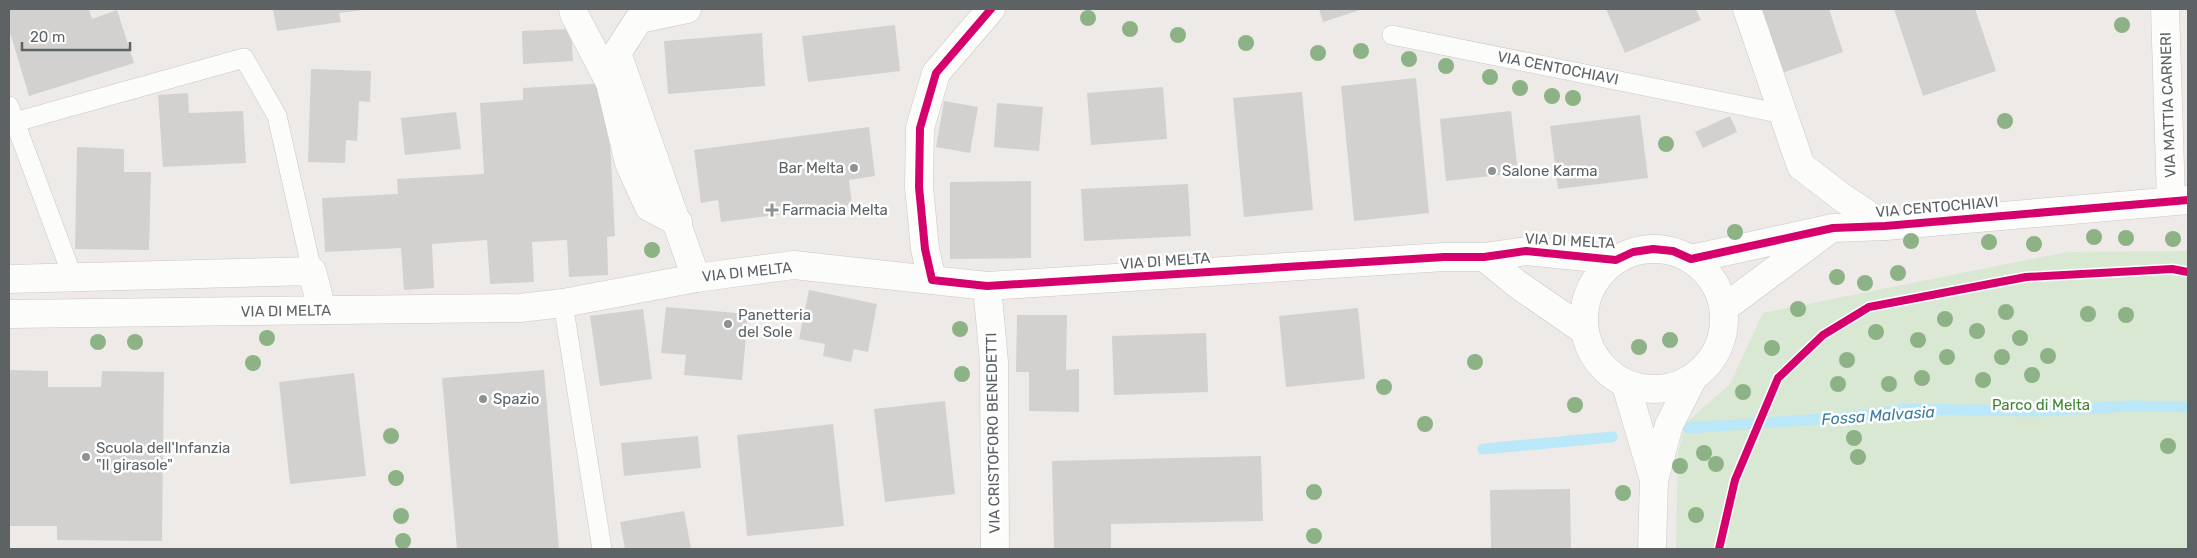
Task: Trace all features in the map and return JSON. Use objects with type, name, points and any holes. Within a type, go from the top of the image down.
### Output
[{"type":"street","points":[[573,9],[610,83],[629,163],[649,207],[678,222]]},
{"type":"street","points":[[687,9],[639,19],[618,53],[696,278]]},
{"type":"street","points":[[932,280],[925,249],[919,187],[920,128],[936,74],[991,9]]},
{"type":"street","name":"VIA CENTOCHIAVI","points":[[1747,9],[1801,166],[1843,198],[1885,226]]},
{"type":"street","name":"VIA MATTIA CARNERI","points":[[2165,9],[2179,200]]},
{"type":"street","name":"VIA CENTOCHIAVI","points":[[1691,259],[1833,228],[1885,226],[2179,200]]},
{"type":"street","points":[[1724,308],[1833,228]]},
{"type":"street","name":"VIA DI MELTA","points":[[1653,249],[1673,251],[1691,259],[1712,280],[1724,308],[1724,328],[1719,347],[1708,364],[1693,378],[1675,387],[1656,390],[1626,384],[1602,367],[1590,350],[1585,331],[1584,309],[1590,291],[1600,274],[1616,260],[1633,252],[1653,249]]},
{"type":"street","name":"VIA DI MELTA","points":[[9,314],[520,308],[563,303],[696,278],[794,266],[987,286],[1444,257],[1484,257],[1526,251],[1616,260]]},
{"type":"street","points":[[1484,257],[1518,284],[1585,331]]},
{"type":"street","points":[[9,279],[312,272],[322,310]]},
{"type":"street","name":"VIA CRISTOFORO BENEDETTI","points":[[987,286],[994,362],[995,549]]},
{"type":"street","points":[[1652,549],[1654,480],[1669,425],[1693,378]]},
{"type":"street","points":[[1626,384],[1654,480]]},
{"type":"lane","name":"VIA CENTOCHIAVI","points":[[1392,35],[1783,114]]},
{"type":"lane","points":[[73,278],[12,114],[244,58],[277,116],[312,272]]},
{"type":"lane","points":[[563,303],[602,549]]},
{"type":"green space","name":"Parco di Melta","points":[[2188,251],[2188,549],[1676,549],[1678,454],[1685,424],[1730,384],[1763,313],[2067,252]]},
{"type":"building","points":[[9,9],[89,9],[92,19],[117,10],[134,63],[29,96],[9,29]]},
{"type":"building","points":[[273,9],[362,10],[339,13],[341,22],[277,31]]},
{"type":"building","points":[[1319,9],[1363,9],[1323,22]]},
{"type":"building","points":[[1606,9],[1696,9],[1701,20],[1625,53]]},
{"type":"building","points":[[1761,9],[1829,9],[1843,52],[1782,73]]},
{"type":"building","points":[[1894,9],[1975,9],[1996,71],[1923,96]]},
{"type":"building","points":[[895,25],[900,71],[808,82],[802,36]]},
{"type":"building","points":[[571,29],[573,61],[523,64],[522,31]]},
{"type":"building","points":[[762,33],[765,86],[668,94],[664,41]]},
{"type":"building","points":[[311,69],[371,71],[370,102],[359,101],[357,141],[346,140],[345,163],[308,162]]},
{"type":"building","points":[[1416,78],[1429,213],[1354,221],[1341,86]]},
{"type":"building","points":[[607,83],[615,236],[607,237],[608,275],[569,277],[567,240],[532,242],[534,282],[490,284],[487,240],[432,244],[434,288],[404,290],[401,248],[325,252],[322,198],[398,194],[397,179],[484,174],[480,103],[523,100],[523,88]]},
{"type":"building","points":[[1163,87],[1167,139],[1091,145],[1087,93]]},
{"type":"building","points":[[1302,92],[1313,210],[1244,217],[1233,98]]},
{"type":"building","points":[[188,93],[189,113],[243,111],[246,163],[163,167],[158,95]]},
{"type":"building","points":[[944,101],[978,107],[970,153],[936,147]]},
{"type":"building","points":[[997,103],[1043,107],[1039,151],[994,147]]},
{"type":"building","points":[[1511,111],[1518,173],[1446,181],[1440,119]]},
{"type":"building","points":[[456,112],[461,149],[405,155],[401,118]]},
{"type":"building","points":[[1640,115],[1648,178],[1558,189],[1550,126]]},
{"type":"building","points":[[1730,116],[1737,132],[1703,148],[1695,132]]},
{"type":"building","points":[[869,127],[875,176],[849,180],[852,205],[721,222],[718,200],[701,203],[694,150]]},
{"type":"building","points":[[77,147],[124,149],[124,172],[151,172],[149,250],[75,249]]},
{"type":"building","points":[[1031,181],[1031,258],[950,259],[950,182]]},
{"type":"building","points":[[1188,184],[1191,236],[1084,241],[1081,189]]},
{"type":"building","points":[[809,290],[877,304],[868,352],[854,349],[851,362],[823,356],[825,344],[799,339]]},
{"type":"building","points":[[666,307],[748,314],[742,380],[684,375],[686,355],[661,353]]},
{"type":"building","points":[[1358,308],[1365,379],[1286,387],[1279,316]]},
{"type":"building","points":[[643,309],[652,379],[600,386],[590,316]]},
{"type":"building","points":[[1017,315],[1067,315],[1066,370],[1079,369],[1079,412],[1029,411],[1029,372],[1016,372]]},
{"type":"building","points":[[1206,333],[1208,392],[1114,395],[1112,336]]},
{"type":"building","name":"Scuola dell'Infanzia \"Il girasole\"","points":[[9,370],[48,371],[48,387],[101,387],[102,371],[164,372],[162,541],[57,540],[57,526],[9,526]]},
{"type":"building","points":[[544,370],[559,549],[457,549],[442,378]]},
{"type":"building","points":[[354,373],[366,476],[290,484],[279,382]]},
{"type":"building","points":[[945,401],[955,494],[885,502],[874,409]]},
{"type":"building","points":[[833,424],[844,526],[747,536],[737,435]]},
{"type":"building","points":[[698,436],[701,468],[624,476],[621,443]]},
{"type":"building","points":[[1261,456],[1263,521],[1111,524],[1111,549],[1054,549],[1052,461]]},
{"type":"building","points":[[1570,489],[1571,549],[1491,549],[1490,490]]},
{"type":"building","points":[[684,511],[691,549],[625,549],[620,522]]},
{"type":"waterway","name":"Fossa Malvasia","points":[[1688,428],[1850,417],[1906,409],[2037,411],[2133,406],[2188,407]]},
{"type":"waterway","name":"Fossa Malvasia","points":[[1483,449],[1612,437]]},
{"type":"cycle path","points":[[991,9],[936,73],[920,128],[919,187],[925,249],[932,280],[987,286],[1444,257],[1484,257],[1526,251],[1616,260],[1633,252],[1653,249],[1673,251],[1691,259],[1833,228],[1885,226],[2188,200]]},
{"type":"cycle path","points":[[1719,549],[1735,480],[1778,378],[1823,335],[1869,307],[2026,277],[2172,269],[2188,272]]},
{"type":"place","name":"Bar Melta","points":[[854,168]]},
{"type":"place","name":"Salone Karma","points":[[1492,171]]},
{"type":"place","name":"Farmacia Melta","points":[[772,210]]},
{"type":"place","name":"Panetteria del Sole","points":[[728,324]]},
{"type":"place","name":"Spazio","points":[[483,399]]},
{"type":"place","name":"Scuola dell'Infanzia \"Il girasole\"","points":[[86,457]]}]
